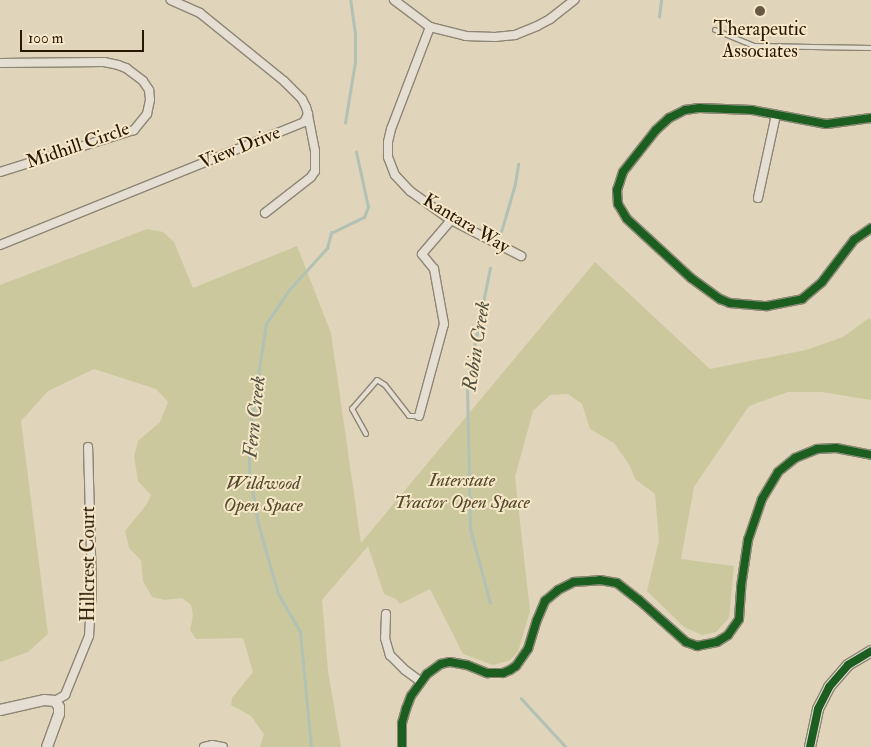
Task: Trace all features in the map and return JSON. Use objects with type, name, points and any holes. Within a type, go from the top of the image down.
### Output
[{"type":"street","points":[[171,0],[200,13],[284,81],[302,99],[308,114],[315,151],[315,171],[311,177],[265,213]]},
{"type":"street","points":[[394,0],[430,27],[465,36],[509,36],[544,23],[574,0]]},
{"type":"street","name":"Kantara Way","points":[[430,27],[391,129],[388,142],[388,157],[395,175],[410,190],[451,220],[521,256]]},
{"type":"street","name":"Midhill Circle","points":[[0,63],[104,62],[118,65],[126,68],[143,81],[149,90],[150,100],[147,114],[134,130],[0,172]]},
{"type":"street","points":[[871,118],[826,124],[752,110],[699,108],[682,111],[669,118],[656,130],[620,177],[617,197],[624,214],[691,278],[720,299],[730,303],[767,306],[802,299],[815,290],[852,241],[871,228]]},
{"type":"street","name":"View Drive","points":[[0,245],[304,122],[308,114]]},
{"type":"street","points":[[758,198],[776,115]]},
{"type":"street","points":[[419,416],[444,324],[434,269],[422,254],[451,220]]},
{"type":"street","name":"Hillcrest Court","points":[[55,701],[65,695],[89,636],[92,588],[88,447]]},
{"type":"street","points":[[402,747],[402,723],[406,709],[420,681],[434,668],[450,662],[467,665],[487,673],[503,673],[510,670],[516,666],[528,649],[545,601],[558,590],[581,582],[600,580],[617,584],[639,600],[686,642],[697,646],[717,642],[728,635],[739,619],[743,563],[748,540],[762,499],[778,472],[795,458],[817,449],[836,448],[871,455]]},
{"type":"street","points":[[386,614],[385,638],[390,655],[405,670],[420,681]]},
{"type":"street","points":[[810,747],[818,709],[829,686],[848,665],[871,650]]},
{"type":"street","points":[[0,710],[44,700],[55,701],[59,707],[49,746]]},
{"type":"street","points":[[204,747],[212,745],[223,747]]},
{"type":"lane","points":[[715,30],[754,46],[871,48]]},
{"type":"lane","points":[[366,434],[352,408],[377,380],[385,385],[409,416],[419,416]]},
{"type":"green space","points":[[147,229],[163,232],[174,242],[193,288],[297,246],[331,333],[361,543],[595,262],[710,369],[806,350],[843,337],[869,318],[871,320],[871,400],[822,392],[788,392],[749,406],[694,487],[681,559],[734,566],[729,618],[716,632],[702,635],[684,627],[647,591],[659,540],[655,494],[635,479],[630,466],[614,443],[590,429],[582,404],[568,394],[550,395],[533,411],[515,477],[530,611],[518,652],[509,661],[493,665],[463,654],[430,589],[400,604],[396,599],[384,594],[368,546],[322,600],[328,671],[341,747],[260,747],[264,734],[251,716],[231,705],[232,698],[253,672],[243,638],[196,639],[190,630],[193,616],[191,605],[182,598],[165,600],[152,597],[143,581],[141,560],[129,548],[125,531],[147,504],[151,495],[138,481],[134,456],[138,441],[160,422],[168,402],[156,389],[94,369],[48,391],[21,421],[48,634],[28,652],[0,662],[0,285]]},
{"type":"waterway","name":"Fern Creek","points":[[345,123],[355,62],[355,34],[350,0]]},
{"type":"waterway","points":[[659,17],[661,0]]},
{"type":"waterway","name":"Fern Creek","points":[[311,747],[300,632],[278,594],[258,524],[249,472],[249,436],[266,324],[289,290],[327,248],[331,233],[364,217],[368,207],[356,152]]},
{"type":"waterway","name":"Robin Creek","points":[[501,232],[515,184],[518,164]]},
{"type":"waterway","name":"Robin Creek","points":[[490,268],[467,382],[470,529],[490,603]]},
{"type":"waterway","name":"Robin Creek","points":[[521,698],[566,747]]},
{"type":"cycle path","points":[[871,118],[826,124],[752,110],[699,108],[685,110],[669,118],[656,130],[623,172],[617,190],[618,204],[627,219],[691,278],[720,299],[730,303],[767,306],[802,299],[822,282],[854,240],[871,228]]},
{"type":"cycle path","points":[[402,747],[402,723],[406,709],[411,696],[427,674],[441,664],[450,662],[467,665],[487,673],[503,673],[510,670],[516,666],[528,649],[545,601],[558,590],[574,582],[600,580],[617,583],[686,642],[697,646],[717,642],[728,635],[739,619],[741,587],[748,540],[762,499],[778,472],[795,458],[817,449],[836,448],[871,455]]},
{"type":"cycle path","points":[[810,747],[818,709],[829,687],[848,665],[871,651]]},
{"type":"place","name":"Therapeutic Associates","points":[[760,11]]},
{"type":"park label","name":"Interstate Tractor Open Space","points":[[462,492]]},
{"type":"park label","name":"Wildwood Open Space","points":[[263,495]]}]
